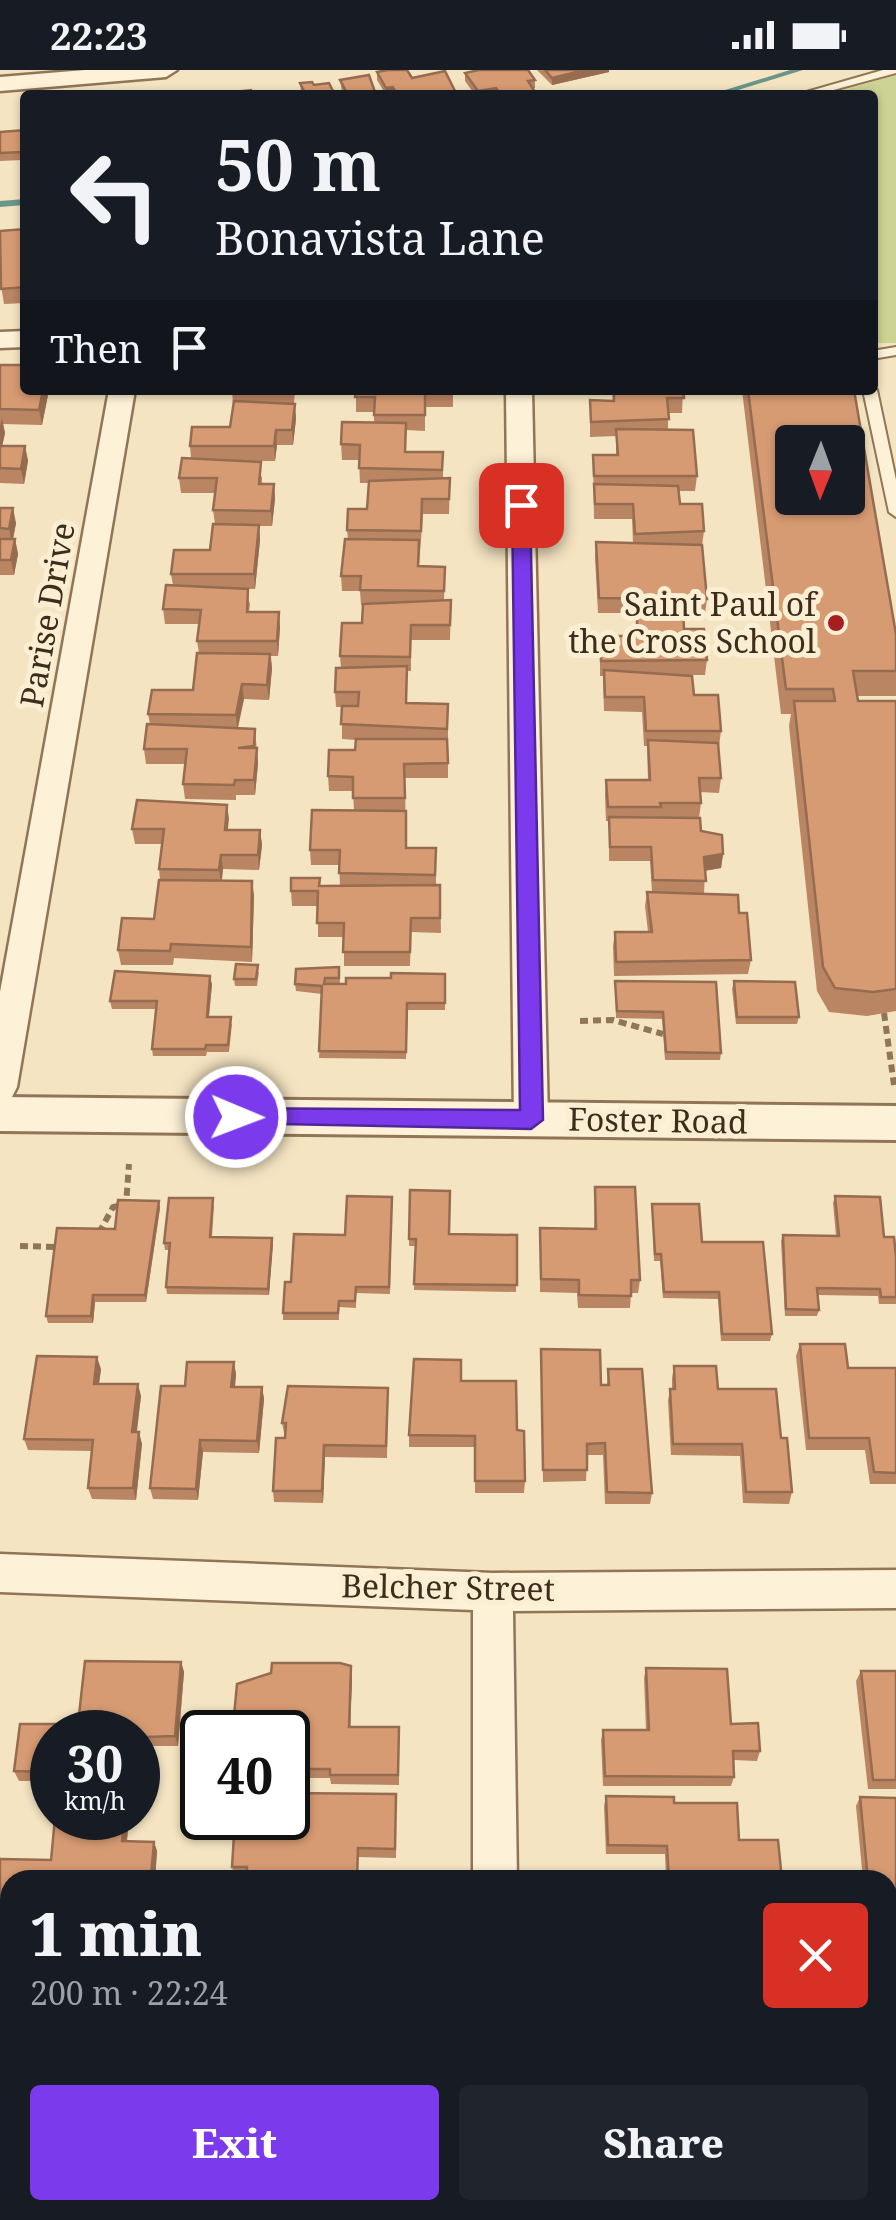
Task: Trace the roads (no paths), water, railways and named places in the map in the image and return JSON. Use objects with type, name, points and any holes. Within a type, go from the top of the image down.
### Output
[{"type":"street","points":[[0,84],[48,76],[166,70]]},
{"type":"street","name":"Parise Drive","points":[[0,1087],[121,395]]},
{"type":"street","points":[[519,395],[531,1120]]},
{"type":"street","name":"Foster Road","points":[[0,1114],[531,1120],[895,1104]]},
{"type":"street","name":"Belcher Street","points":[[0,1573],[493,1592],[896,1590]]},
{"type":"street","points":[[493,1592],[495,1870]]},
{"type":"lane","points":[[821,90],[896,70]]},
{"type":"lane","points":[[871,395],[895,506]]},
{"type":"waterway","points":[[730,90],[799,70]]},
{"type":"waterway","points":[[0,204],[20,202]]},
{"type":"place","name":"Saint Paul of the Cross School","points":[[836,623]]}]
